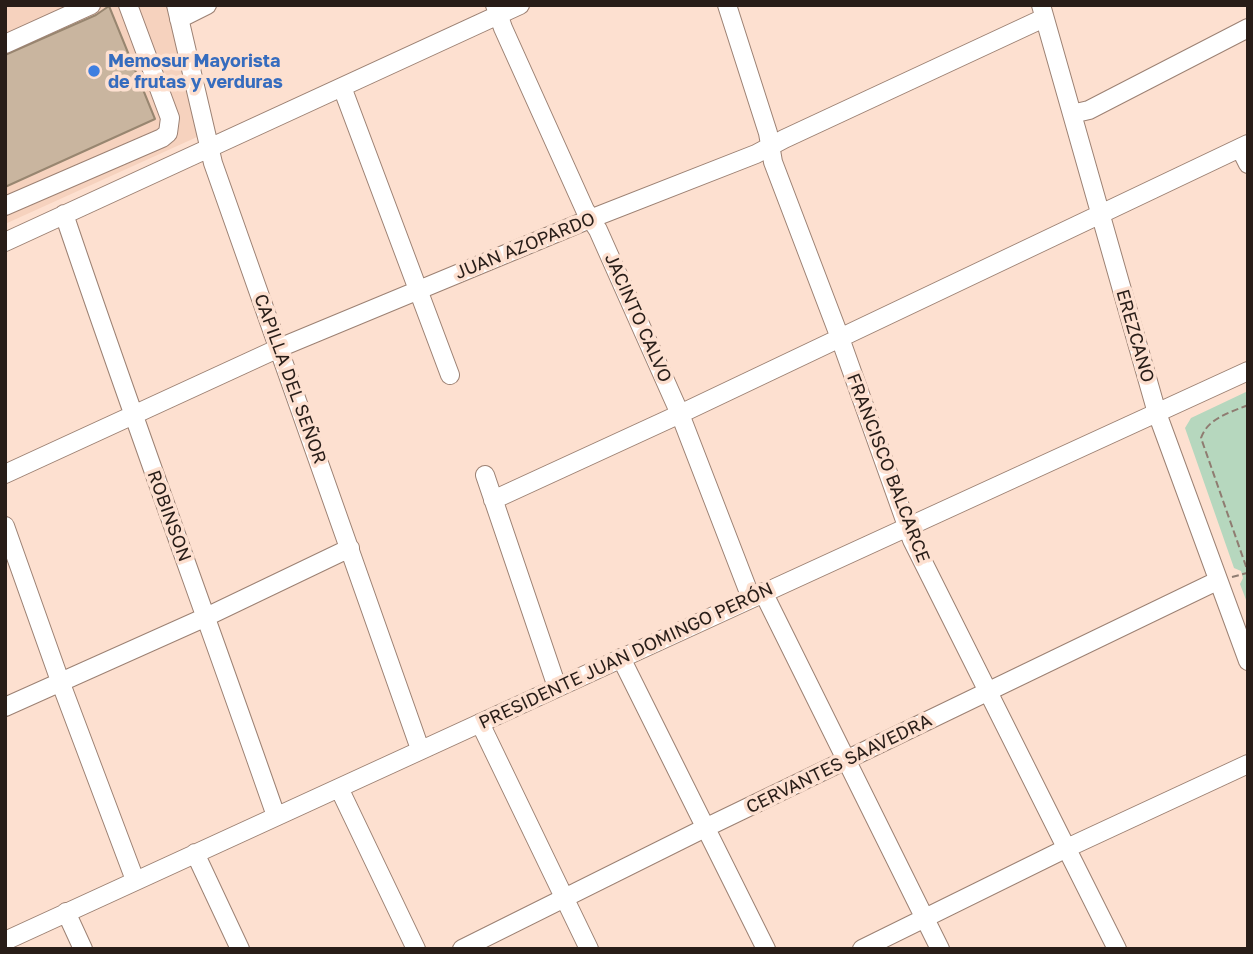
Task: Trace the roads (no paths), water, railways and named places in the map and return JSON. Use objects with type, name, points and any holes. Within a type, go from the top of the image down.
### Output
[{"type":"street","points":[[5,44],[92,5]]},
{"type":"street","points":[[5,206],[162,138],[168,132],[170,118],[128,5]]},
{"type":"street","points":[[177,12],[207,5]]},
{"type":"street","points":[[5,242],[342,87],[497,10],[520,5]]},
{"type":"street","name":"FRANCISCO BALCARCE","points":[[727,5],[773,162],[907,526],[1116,949]]},
{"type":"street","name":"JACINTO CALVO","points":[[497,10],[680,414],[757,595],[846,760],[940,949]]},
{"type":"street","name":"CAPILLA DEL SEÑOR","points":[[177,12],[208,148],[421,749]]},
{"type":"street","name":"JUAN AZOPARDO","points":[[5,474],[279,348],[590,219],[756,154],[1043,12]]},
{"type":"street","name":"EREZCANO","points":[[1043,12],[1157,413],[1248,661]]},
{"type":"street","points":[[1072,114],[1089,110],[1248,27]]},
{"type":"street","points":[[342,87],[450,375]]},
{"type":"street","points":[[493,500],[1101,214],[1245,152]]},
{"type":"street","name":"ROBINSON","points":[[64,214],[132,415],[276,816]]},
{"type":"street","name":"PRESIDENTE JUAN DOMINGO PERÓN","points":[[5,941],[1248,371]]},
{"type":"street","points":[[485,475],[558,687]]},
{"type":"street","points":[[5,526],[135,880]]},
{"type":"street","points":[[5,707],[206,617],[350,548]]},
{"type":"street","name":"CERVANTES SAAVEDRA","points":[[462,949],[705,828],[1217,581]]},
{"type":"street","points":[[621,658],[766,949]]},
{"type":"street","points":[[480,723],[589,949]]},
{"type":"street","points":[[862,949],[1067,848],[1248,764]]},
{"type":"street","points":[[339,788],[416,949]]},
{"type":"street","points":[[195,853],[240,949]]},
{"type":"street","points":[[66,912],[83,949]]},
{"type":"place","name":"Memosur Mayorista de frutas y verduras","points":[[94,71]]}]
